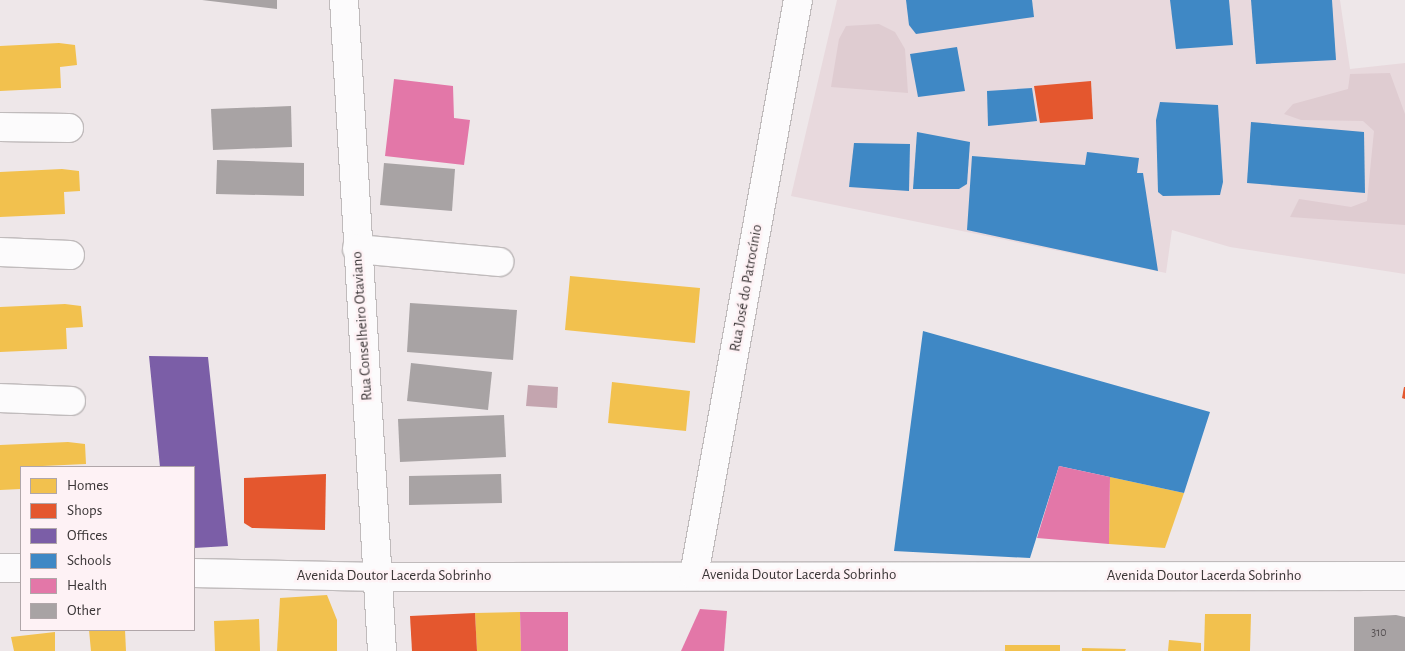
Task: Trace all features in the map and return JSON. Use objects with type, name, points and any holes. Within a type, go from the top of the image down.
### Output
[{"type":"street","name":"Rua Conselheiro Otaviano","points":[[344,0],[357,248],[380,577],[382,651]]},
{"type":"street","name":"Rua José do Patrocínio","points":[[694,575],[798,0]]},
{"type":"street","points":[[0,127],[69,128]]},
{"type":"street","points":[[357,248],[499,262]]},
{"type":"street","points":[[0,252],[70,256]]},
{"type":"street","points":[[0,398],[71,402]]},
{"type":"street","points":[[0,568],[20,568]]},
{"type":"street","name":"Avenida Doutor Lacerda Sobrinho","points":[[195,573],[380,577],[694,575],[1405,576]]},
{"type":"shaded area","points":[[837,0],[1340,0],[1350,69],[1405,63],[1405,274],[1230,247],[1172,230],[1166,273],[791,196]]},
{"type":"shaded area","points":[[879,24],[895,32],[905,49],[908,93],[831,87],[839,39],[846,26]]},
{"type":"shaded area","points":[[1390,73],[1405,114],[1405,225],[1290,217],[1299,199],[1351,207],[1367,201],[1374,131],[1363,121],[1301,120],[1284,114],[1293,104],[1348,89],[1350,74]]},
{"type":"shaded area","points":[[528,385],[558,387],[557,408],[526,406]]},
{"type":"building: Homes","points":[[59,43],[75,45],[77,65],[60,67],[61,88],[0,91],[0,46]]},
{"type":"building: Homes","points":[[62,169],[79,171],[80,191],[64,192],[65,214],[0,217],[0,172]]},
{"type":"building: Homes","points":[[570,276],[700,288],[695,343],[565,330]]},
{"type":"building: Homes","points":[[65,304],[81,306],[83,327],[66,328],[67,349],[0,352],[0,307]]},
{"type":"building: Homes","points":[[612,382],[690,391],[686,431],[608,423]]},
{"type":"building: Homes","points":[[68,442],[85,444],[86,464],[20,466],[20,489],[0,490],[0,445]]},
{"type":"building: Homes","points":[[1110,477],[1184,493],[1165,548],[1109,544]]},
{"type":"building: Homes","points":[[327,595],[337,620],[337,651],[277,651],[280,598]]},
{"type":"building: Homes","points":[[520,612],[521,651],[477,651],[475,613]]},
{"type":"building: Homes","points":[[1205,614],[1251,614],[1250,651],[1204,651]]},
{"type":"building: Homes","points":[[259,619],[260,651],[215,651],[214,621]]},
{"type":"building: Homes","points":[[89,631],[125,631],[126,651],[91,651]]},
{"type":"building: Homes","points":[[55,632],[55,651],[14,651],[11,637]]},
{"type":"building: Homes","points":[[1169,640],[1201,643],[1201,651],[1168,651]]},
{"type":"building: Homes","points":[[1005,645],[1060,645],[1060,651],[1005,651]]},
{"type":"building: Homes","points":[[1082,648],[1126,649],[1125,651],[1082,651]]},
{"type":"building: Shops","points":[[1091,81],[1093,119],[1040,123],[1034,86]]},
{"type":"building: Shops","points":[[1405,387],[1405,399],[1402,398]]},
{"type":"building: Shops","points":[[326,474],[325,530],[252,528],[244,523],[244,478]]},
{"type":"building: Shops","points":[[475,613],[477,651],[412,651],[410,616]]},
{"type":"building: Offices","points":[[149,356],[208,357],[228,546],[195,548],[195,466],[160,466]]},
{"type":"building: Schools","points":[[906,0],[1032,0],[1034,17],[916,34],[909,25]]},
{"type":"building: Schools","points":[[1170,0],[1229,0],[1233,45],[1176,49]]},
{"type":"building: Schools","points":[[1251,0],[1332,0],[1336,60],[1256,64]]},
{"type":"building: Schools","points":[[957,47],[965,91],[918,97],[910,54]]},
{"type":"building: Schools","points":[[1032,88],[1037,121],[988,126],[987,91]]},
{"type":"building: Schools","points":[[1160,102],[1218,105],[1223,182],[1220,195],[1163,196],[1158,192],[1156,120]]},
{"type":"building: Schools","points":[[1251,122],[1364,132],[1365,193],[1247,183]]},
{"type":"building: Schools","points":[[917,132],[970,142],[967,184],[959,189],[913,189]]},
{"type":"building: Schools","points":[[854,143],[910,144],[909,191],[849,187]]},
{"type":"building: Schools","points":[[1087,152],[1139,158],[1137,173],[1143,173],[1158,271],[967,230],[972,156],[1085,165]]},
{"type":"building: Schools","points":[[923,331],[1210,412],[1184,493],[1059,466],[1030,558],[894,551]]},
{"type":"building: Health","points":[[394,79],[453,86],[454,118],[470,120],[464,165],[385,156]]},
{"type":"building: Health","points":[[1059,466],[1110,477],[1109,544],[1037,538]]},
{"type":"building: Health","points":[[700,609],[727,611],[724,651],[681,651]]},
{"type":"building: Health","points":[[520,612],[568,612],[568,651],[521,651]]},
{"type":"building: Other","points":[[202,0],[277,0],[277,9]]},
{"type":"building: Other","points":[[291,106],[292,147],[213,150],[211,109]]},
{"type":"building: Other","points":[[217,160],[304,163],[304,196],[216,194]]},
{"type":"building: Other","points":[[384,163],[455,169],[452,211],[380,205]]},
{"type":"building: Other","points":[[410,303],[517,310],[513,360],[407,352]]},
{"type":"building: Other","points":[[411,363],[492,372],[488,410],[407,401]]},
{"type":"building: Other","points":[[504,415],[506,457],[400,462],[398,419]]},
{"type":"building: Other","points":[[501,474],[502,503],[409,505],[409,476]]},
{"type":"building: Other","points":[[1396,615],[1405,617],[1405,651],[1354,651],[1354,617]]}]
